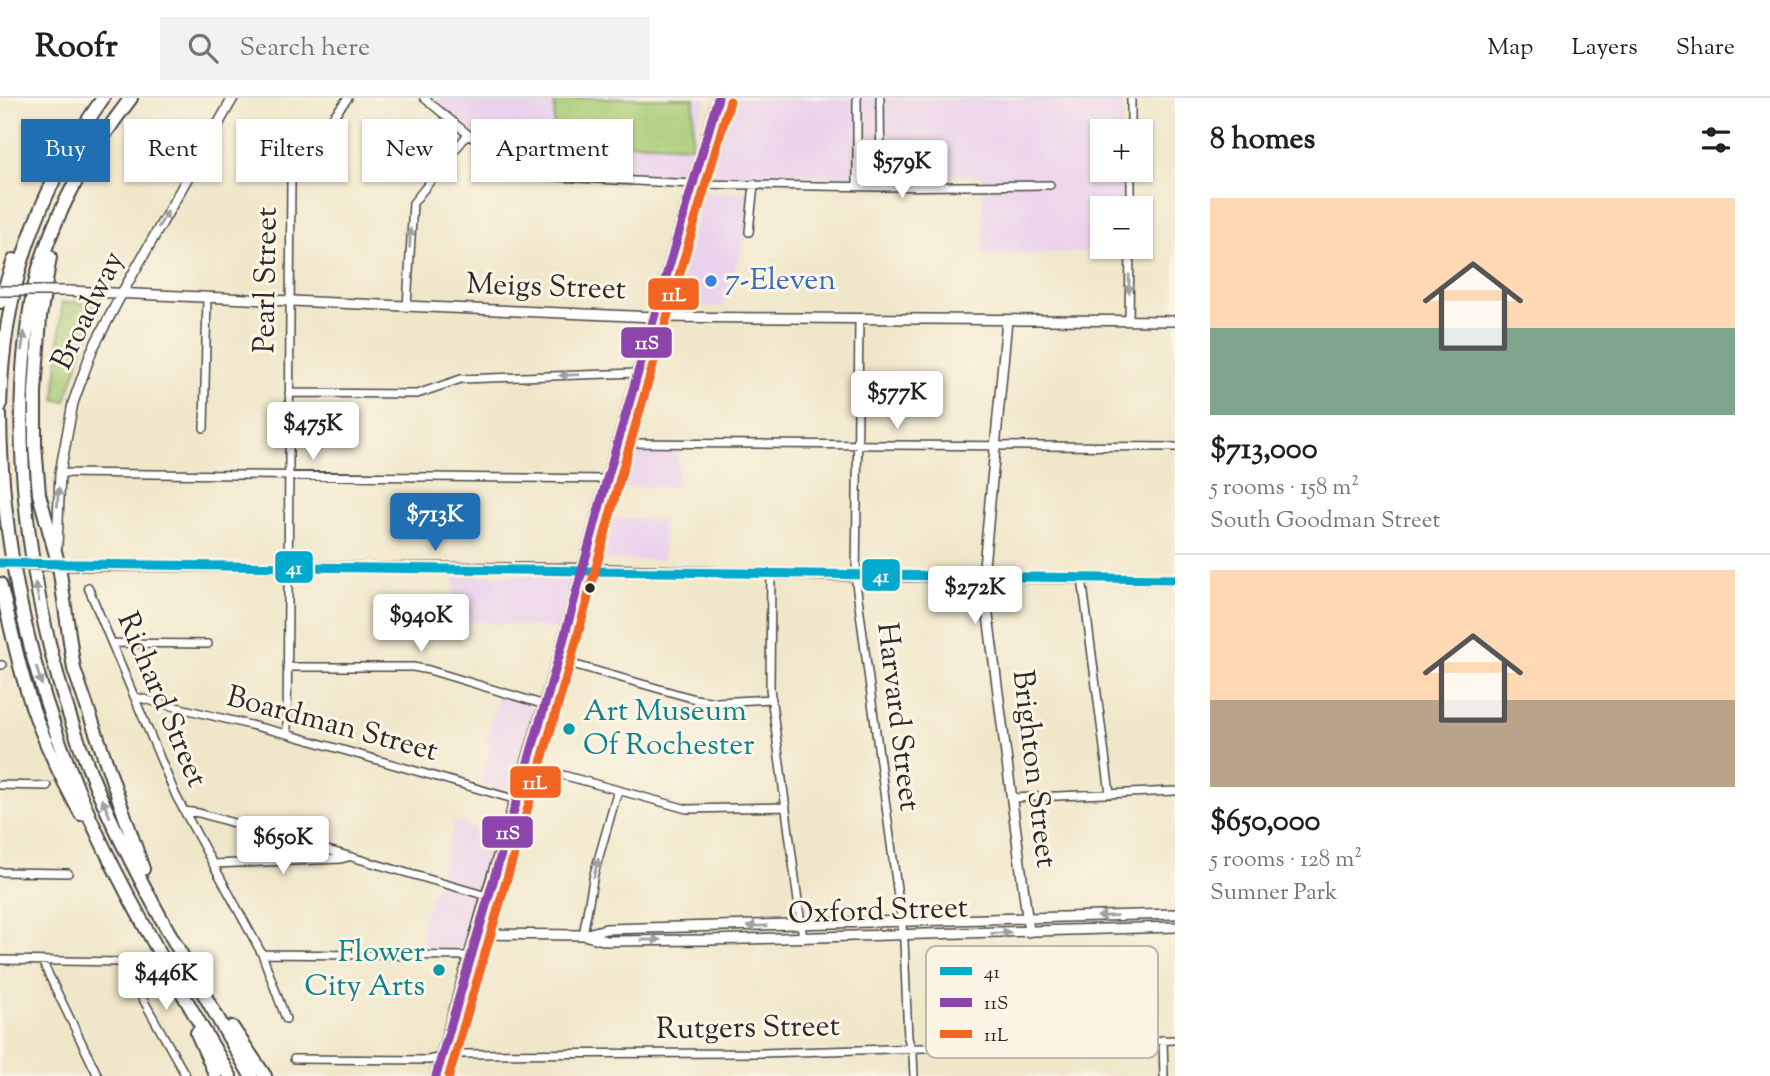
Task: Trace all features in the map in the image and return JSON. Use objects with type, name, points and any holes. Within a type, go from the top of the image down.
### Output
[{"type":"highway","points":[[0,302],[18,251],[49,187],[73,143],[103,98]]},
{"type":"highway","points":[[131,98],[91,155],[64,205],[46,245],[27,313],[21,356],[19,440],[28,539],[44,623],[75,732],[116,830],[251,1076]]},
{"type":"highway","points":[[0,406],[3,352],[12,296],[28,240],[49,187]]},
{"type":"highway","points":[[64,205],[44,287],[38,331],[34,399],[38,489],[59,566],[74,669],[118,802],[159,912]]},
{"type":"highway","points":[[0,415],[9,536],[31,649],[73,777],[124,886]]},
{"type":"highway","points":[[0,584],[25,685],[45,743],[73,800],[230,1076]]},
{"type":"highway","points":[[187,962],[265,1076]]},
{"type":"highway","points":[[173,974],[216,1076]]},
{"type":"main road","points":[[436,1076],[718,98]]},
{"type":"main road","points":[[0,563],[59,566],[582,569],[856,576],[1175,579]]},
{"type":"street","name":"Broadway","points":[[59,566],[57,532],[60,473],[73,403],[92,350],[233,98]]},
{"type":"street","name":"Pearl Street","points":[[286,734],[292,171],[348,98]]},
{"type":"street","points":[[424,98],[503,163],[519,172],[538,176],[694,184],[881,187],[1050,185]]},
{"type":"street","points":[[856,186],[857,98]]},
{"type":"street","points":[[880,98],[881,187]]},
{"type":"street","points":[[1131,98],[1131,119]]},
{"type":"street","points":[[407,307],[413,203],[468,134]]},
{"type":"street","points":[[857,146],[860,151],[869,155],[880,149]]},
{"type":"street","points":[[749,232],[754,184]]},
{"type":"street","points":[[1129,321],[1130,259]]},
{"type":"street","name":"Meigs Street","points":[[0,291],[122,293],[654,317],[1175,321]]},
{"type":"street","points":[[204,428],[207,298]]},
{"type":"street","name":"Harvard Street","points":[[859,320],[856,576],[903,936],[908,1038],[912,1049],[914,1076]]},
{"type":"street","name":"Brighton Street","points":[[1007,320],[983,577],[1029,932]]},
{"type":"street","points":[[289,393],[416,394],[461,379],[638,373]]},
{"type":"street","points":[[618,443],[1175,447]]},
{"type":"street","points":[[60,473],[607,479]]},
{"type":"street","points":[[771,574],[772,699],[803,939]]},
{"type":"street","points":[[1083,578],[1111,794]]},
{"type":"street","name":"Richard Street","points":[[88,587],[184,811],[262,954],[286,1019]]},
{"type":"street","points":[[112,643],[208,644]]},
{"type":"street","points":[[558,660],[695,699],[716,702],[772,699]]},
{"type":"street","points":[[287,667],[421,668],[545,705]]},
{"type":"street","name":"Boardman Street","points":[[135,697],[286,734],[517,800]]},
{"type":"street","points":[[526,765],[687,809],[786,807]]},
{"type":"street","points":[[0,785],[47,786]]},
{"type":"street","points":[[583,934],[594,874],[618,790]]},
{"type":"street","points":[[1011,798],[1175,791]]},
{"type":"street","points":[[184,811],[199,813],[487,896]]},
{"type":"street","points":[[213,864],[341,859],[348,856]]},
{"type":"street","points":[[0,872],[68,873]]},
{"type":"street","name":"Oxford Street","points":[[475,934],[583,934],[606,929],[1175,914]]},
{"type":"street","name":"Oxford Street","points":[[583,934],[607,941],[803,939],[1175,927]]},
{"type":"street","points":[[262,954],[470,956]]},
{"type":"street","points":[[0,960],[122,962],[186,1076]]},
{"type":"street","points":[[41,961],[98,1076]]},
{"type":"street","name":"Rutgers Street","points":[[1158,1040],[1175,1040]]},
{"type":"street","points":[[1163,1040],[1164,1076]]},
{"type":"street","name":"Rutgers Street","points":[[294,1059],[428,1060],[455,1054],[763,1054],[926,1048]]},
{"type":"shaded area","points":[[430,98],[706,98],[692,146],[689,167],[678,175],[633,175],[633,119],[471,119],[471,132]]},
{"type":"shaded area","points":[[720,98],[1123,98],[1123,119],[1090,119],[1090,182],[1123,182],[1124,196],[1090,196],[1090,252],[983,255],[983,175],[698,176]]},
{"type":"shaded area","points":[[750,192],[748,229],[723,307],[672,306],[704,193]]},
{"type":"shaded area","points":[[628,449],[678,449],[677,487],[616,487]]},
{"type":"shaded area","points":[[608,518],[662,520],[664,560],[598,560]]},
{"type":"shaded area","points":[[454,576],[572,576],[559,629],[456,620]]},
{"type":"shaded area","points":[[498,696],[534,708],[513,793],[480,783],[490,745],[485,743]]},
{"type":"shaded area","points":[[455,821],[495,834],[466,939],[463,947],[417,949],[432,889],[435,890]]},
{"type":"green space","points":[[555,98],[694,98],[692,146],[633,143],[633,119],[554,119]]},
{"type":"green space","points":[[78,302],[98,307],[99,310],[84,345],[66,401],[55,400],[62,303]]},
{"type":"transit line","name":"11S","points":[[436,1076],[718,98]]},
{"type":"transit line","name":"11L","points":[[449,1076],[570,664],[619,482],[730,101]]},
{"type":"transit line","name":"41","points":[[0,563],[1175,579]]},
{"type":"place","name":"7-Eleven","points":[[711,281]]},
{"type":"place","name":"Art Museum Of Rochester","points":[[569,729]]},
{"type":"place","name":"Flower City Arts","points":[[439,970]]}]
